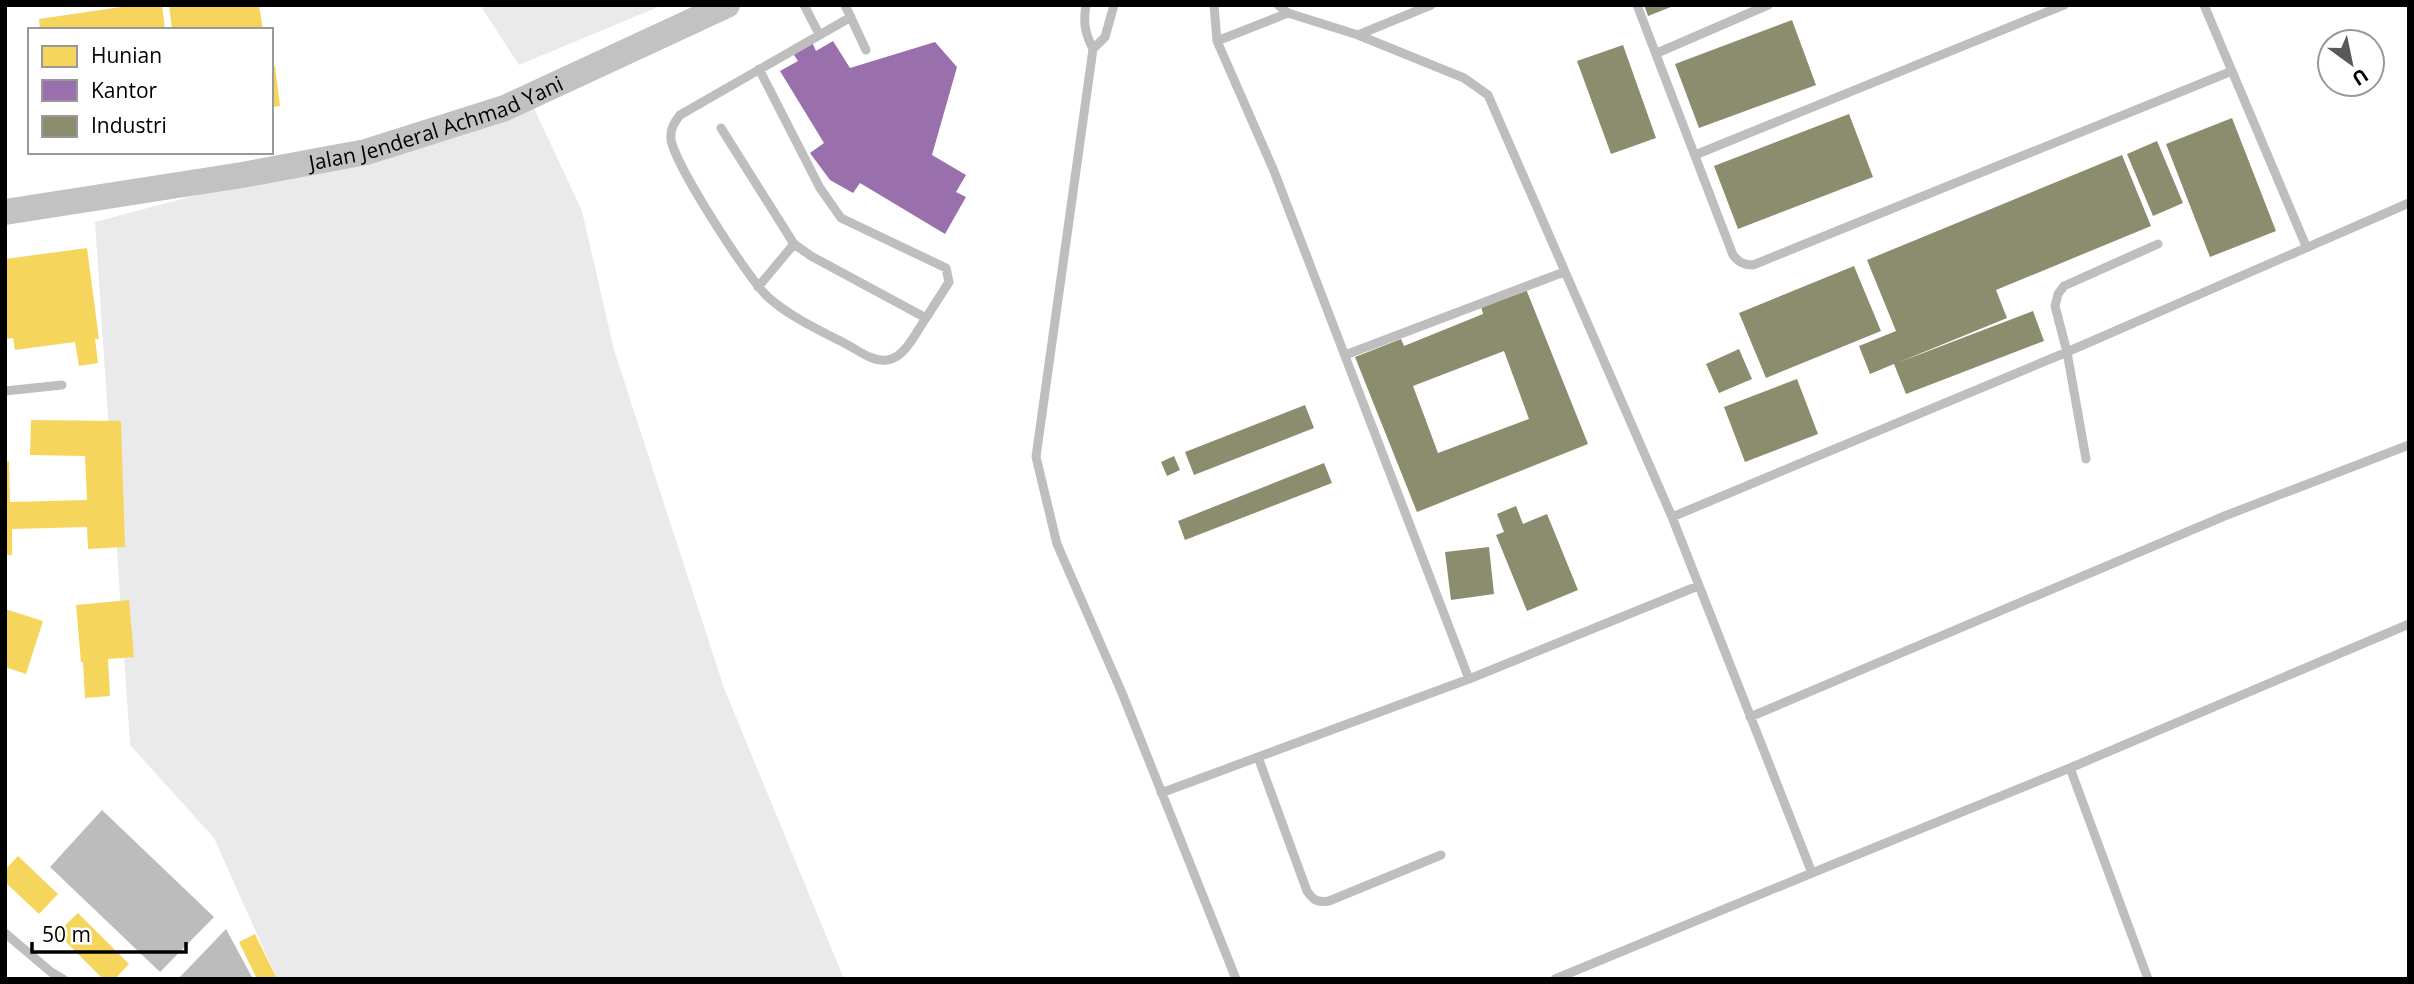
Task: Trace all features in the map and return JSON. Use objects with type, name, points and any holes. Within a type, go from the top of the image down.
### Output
[{"type":"main road","name":"Jalan Jenderal Achmad Yani","points":[[5,212],[366,152],[505,108],[727,5]]},
{"type":"lane","points":[[804,5],[819,34]]},
{"type":"lane","points":[[845,5],[866,50]]},
{"type":"lane","points":[[1086,5],[1083,23],[1093,49],[1036,457],[1057,544],[1122,693],[1236,979]]},
{"type":"lane","points":[[1093,49],[1105,37],[1114,5]]},
{"type":"lane","points":[[1214,5],[1217,41],[1274,172],[1469,679]]},
{"type":"lane","points":[[1278,5],[1288,13],[1358,35],[1464,78],[1488,95],[1671,517],[1812,873]]},
{"type":"lane","points":[[1358,35],[1431,5]]},
{"type":"lane","points":[[1637,5],[1734,255],[1739,262],[1753,265],[2232,71]]},
{"type":"lane","points":[[1657,53],[1768,5]]},
{"type":"lane","points":[[1695,155],[2064,5]]},
{"type":"lane","points":[[2204,5],[2306,246]]},
{"type":"lane","points":[[1217,41],[1288,13]]},
{"type":"lane","points":[[759,69],[820,188],[841,218],[946,268],[949,282],[904,351],[895,358],[877,360],[800,320],[769,298],[737,258],[678,161],[671,141],[672,127],[680,115],[819,34],[851,17]]},
{"type":"lane","points":[[720,128],[794,244],[811,256],[926,318]]},
{"type":"lane","points":[[1671,517],[2067,352],[2409,202]]},
{"type":"lane","points":[[758,286],[794,244]]},
{"type":"lane","points":[[2086,459],[2067,352],[2055,306],[2058,294],[2064,286],[2158,244]]},
{"type":"lane","points":[[1346,355],[1564,272]]},
{"type":"lane","points":[[5,391],[62,385]]},
{"type":"lane","points":[[1750,717],[2227,515],[2409,445]]},
{"type":"lane","points":[[1161,793],[1469,679],[1698,586]]},
{"type":"lane","points":[[1555,979],[2070,768],[2409,624]]},
{"type":"lane","points":[[1258,757],[1311,898],[1329,901],[1441,855]]},
{"type":"lane","points":[[2070,768],[2148,979]]},
{"type":"lane","points":[[5,933],[63,979]]},
{"type":"shaded area","points":[[480,5],[663,5],[519,65]]},
{"type":"shaded area","points":[[533,106],[582,211],[614,350],[724,688],[844,979],[277,979],[214,838],[130,745],[95,222]]},
{"type":"shaded area","points":[[102,810],[214,917],[160,972],[50,867]]},
{"type":"shaded area","points":[[226,929],[253,979],[178,979]]},
{"type":"building: Hunian","points":[[134,5],[162,5],[165,28],[40,28],[39,19]]},
{"type":"building: Hunian","points":[[169,5],[259,5],[263,28],[172,28]]},
{"type":"building: Hunian","points":[[273,66],[280,106],[273,107]]},
{"type":"building: Hunian","points":[[87,248],[99,339],[95,339],[98,363],[79,366],[75,342],[15,350],[13,338],[5,339],[5,259]]},
{"type":"building: Hunian","points":[[31,420],[121,421],[125,547],[88,549],[87,527],[12,529],[12,555],[5,555],[5,461],[9,461],[10,502],[87,500],[85,456],[30,455]]},
{"type":"building: Hunian","points":[[129,600],[134,657],[108,659],[110,696],[85,698],[76,605]]},
{"type":"building: Hunian","points":[[5,609],[43,621],[26,674],[5,667]]},
{"type":"building: Hunian","points":[[18,856],[58,894],[39,914],[5,882],[5,870]]},
{"type":"building: Hunian","points":[[78,913],[129,964],[115,979],[103,979],[57,933]]},
{"type":"building: Hunian","points":[[255,934],[277,979],[257,979],[239,942]]},
{"type":"building: Kantor","points":[[811,40],[816,51],[833,41],[850,68],[935,42],[957,67],[932,155],[966,175],[956,192],[966,197],[945,234],[860,183],[853,193],[830,180],[810,153],[824,143],[780,71],[798,61],[792,52]]},
{"type":"building: Industri","points":[[1644,5],[1676,5],[1648,16]]},
{"type":"building: Industri","points":[[1792,20],[1816,85],[1699,128],[1675,64]]},
{"type":"building: Industri","points":[[1623,45],[1656,138],[1611,154],[1577,61]]},
{"type":"building: Industri","points":[[1849,114],[1873,177],[1738,229],[1714,166]]},
{"type":"building: Industri","points":[[2232,118],[2276,231],[2210,257],[2166,144]]},
{"type":"building: Industri","points":[[2157,141],[2183,203],[2153,216],[2127,154]]},
{"type":"building: Industri","points":[[2122,155],[2151,226],[1996,290],[2007,318],[1897,363],[2033,311],[2044,341],[1906,394],[1894,364],[1870,374],[1859,346],[1896,331],[1867,260]]},
{"type":"building: Industri","points":[[1854,266],[1881,331],[1766,378],[1739,313]]},
{"type":"building: Industri","points":[[1526,289],[1588,444],[1417,512],[1355,357],[1401,339],[1404,346],[1483,314],[1481,306]],"holes":[[[1504,351],[1529,419],[1438,453],[1413,386]]]},
{"type":"building: Industri","points":[[1739,349],[1752,379],[1719,393],[1706,364]]},
{"type":"building: Industri","points":[[1797,379],[1818,434],[1745,462],[1724,407]]},
{"type":"building: Industri","points":[[1305,405],[1314,428],[1194,475],[1185,452]]},
{"type":"building: Industri","points":[[1174,456],[1180,470],[1167,476],[1161,462]]},
{"type":"building: Industri","points":[[1324,463],[1332,483],[1185,540],[1178,521]]},
{"type":"building: Industri","points":[[1516,506],[1523,524],[1547,514],[1578,590],[1527,611],[1496,535],[1504,532],[1497,514]]},
{"type":"building: Industri","points":[[1489,547],[1494,594],[1451,600],[1445,552]]}]
